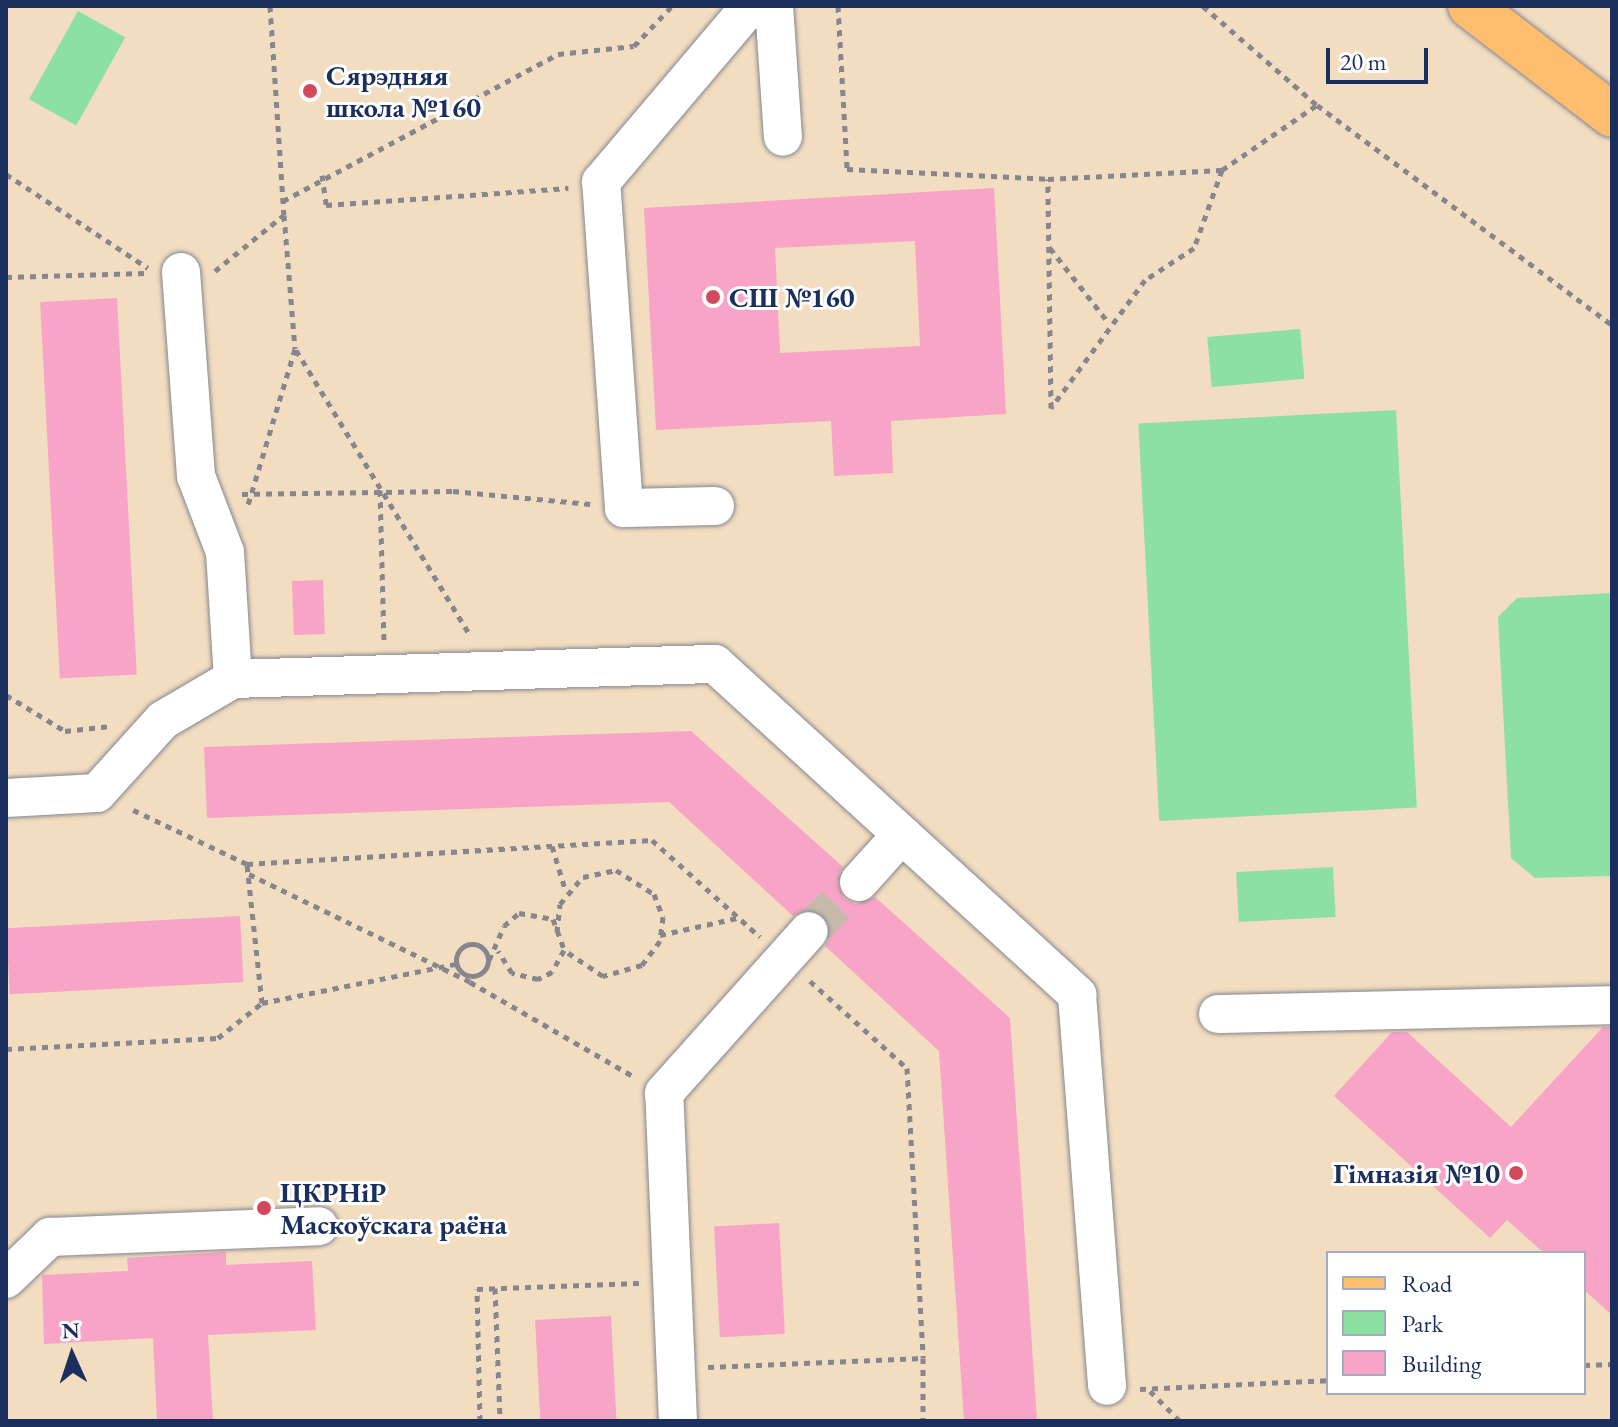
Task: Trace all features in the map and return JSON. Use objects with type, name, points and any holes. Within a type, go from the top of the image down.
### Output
[{"type":"main road","points":[[1470,6],[1612,115]]},
{"type":"lane","points":[[715,506],[624,508],[601,182],[750,6]]},
{"type":"lane","points":[[774,6],[783,137]]},
{"type":"lane","points":[[168,273],[196,476],[225,552],[233,679]]},
{"type":"lane","points":[[6,798],[97,793],[163,720],[233,679],[715,664],[1077,995],[1107,1386]]},
{"type":"lane","points":[[859,882],[902,834]]},
{"type":"lane","points":[[678,1421],[664,1093],[797,945]]},
{"type":"lane","points":[[1218,1014],[1612,1005]]},
{"type":"lane","points":[[6,1279],[50,1237],[319,1226]]},
{"type":"path","points":[[270,6],[284,215]]},
{"type":"path","points":[[283,201],[322,175],[558,54],[634,46],[672,6]]},
{"type":"path","points":[[838,6],[847,169],[1048,179],[1222,170],[1317,105]]},
{"type":"path","points":[[1203,6],[1317,105],[1612,325]]},
{"type":"path","points":[[1048,179],[1051,408],[1108,322],[1145,280],[1194,248],[1222,170]]},
{"type":"path","points":[[6,174],[168,273]]},
{"type":"path","points":[[322,175],[326,205],[601,182]]},
{"type":"path","points":[[1049,248],[1108,322]]},
{"type":"path","points":[[225,552],[252,498],[295,349],[493,672]]},
{"type":"path","points":[[196,476],[252,498],[380,489],[624,508]]},
{"type":"path","points":[[380,489],[385,675]]},
{"type":"path","points":[[6,695],[65,731],[163,720]]},
{"type":"path","points":[[97,793],[247,864],[652,840],[738,918],[797,945],[907,1068],[923,1358],[923,1421]]},
{"type":"path","points":[[552,846],[566,892],[557,932]]},
{"type":"path","points":[[247,864],[262,1003]]},
{"type":"path","points":[[470,979],[498,951],[504,926],[519,913],[553,919],[564,950],[585,970],[621,975],[652,955],[660,935],[654,894],[632,875],[601,870],[566,892]]},
{"type":"path","points":[[248,874],[470,979],[664,1093]]},
{"type":"path","points":[[660,935],[738,918]]},
{"type":"path","points":[[456,964],[466,944],[484,949],[489,960]]},
{"type":"path","points":[[498,951],[512,973],[538,979],[552,972],[564,950]]},
{"type":"path","points":[[6,1049],[218,1038],[262,1003],[433,964],[456,964],[470,979]]},
{"type":"path","points":[[480,1421],[477,1289],[673,1282]]},
{"type":"path","points":[[495,1288],[500,1421]]},
{"type":"path","points":[[675,1368],[923,1358]]},
{"type":"path","points":[[1586,1365],[1612,1364]]},
{"type":"path","points":[[1107,1386],[1149,1390],[1326,1380]]},
{"type":"path","points":[[1149,1390],[1176,1420]]},
{"type":"green space","points":[[78,11],[125,37],[76,126],[29,99]]},
{"type":"green space","points":[[1300,329],[1304,379],[1212,387],[1207,337]]},
{"type":"green space","points":[[1396,410],[1417,807],[1159,821],[1138,424]]},
{"type":"green space","points":[[1612,593],[1612,876],[1535,878],[1511,858],[1498,617],[1517,598]]},
{"type":"green space","points":[[1333,867],[1336,917],[1239,922],[1236,872]]},
{"type":"building","name":"СШ №160","points":[[994,188],[1006,414],[891,421],[893,473],[834,476],[831,421],[656,430],[644,208]],"holes":[[[915,241],[920,346],[780,353],[775,248]]]},
{"type":"building","points":[[117,298],[137,674],[60,679],[40,302]]},
{"type":"building","points":[[323,580],[325,634],[294,635],[292,581]]},
{"type":"building","points":[[691,731],[843,867],[837,878],[844,898],[855,904],[875,897],[1010,1018],[1037,1421],[964,1421],[939,1051],[825,946],[831,935],[824,915],[813,909],[793,916],[669,802],[207,818],[204,747]]},
{"type":"building","points":[[240,916],[243,982],[10,994],[6,928]]},
{"type":"building","name":"Гімназія №10","points":[[1603,1027],[1612,1027],[1612,1315],[1586,1292],[1586,1251],[1542,1251],[1507,1220],[1490,1238],[1334,1096],[1392,1032],[1407,1032],[1511,1127]]},
{"type":"building","points":[[779,1223],[785,1334],[720,1337],[714,1226]]},
{"type":"building","points":[[226,1252],[226,1265],[312,1261],[316,1330],[208,1335],[213,1421],[157,1421],[153,1338],[44,1344],[42,1275],[128,1271],[127,1258]]},
{"type":"building","points":[[611,1316],[616,1421],[540,1421],[535,1320]]},
{"type":"tunnel","points":[[809,931],[859,882]]},
{"type":"place","name":"Сярэдняя школа №160","points":[[310,91]]},
{"type":"place","name":"СШ №160","points":[[713,297]]},
{"type":"place","name":"Гімназія №10","points":[[1516,1173]]},
{"type":"place","name":"ЦКРНіР Маскоўскага раёна","points":[[264,1208]]}]
